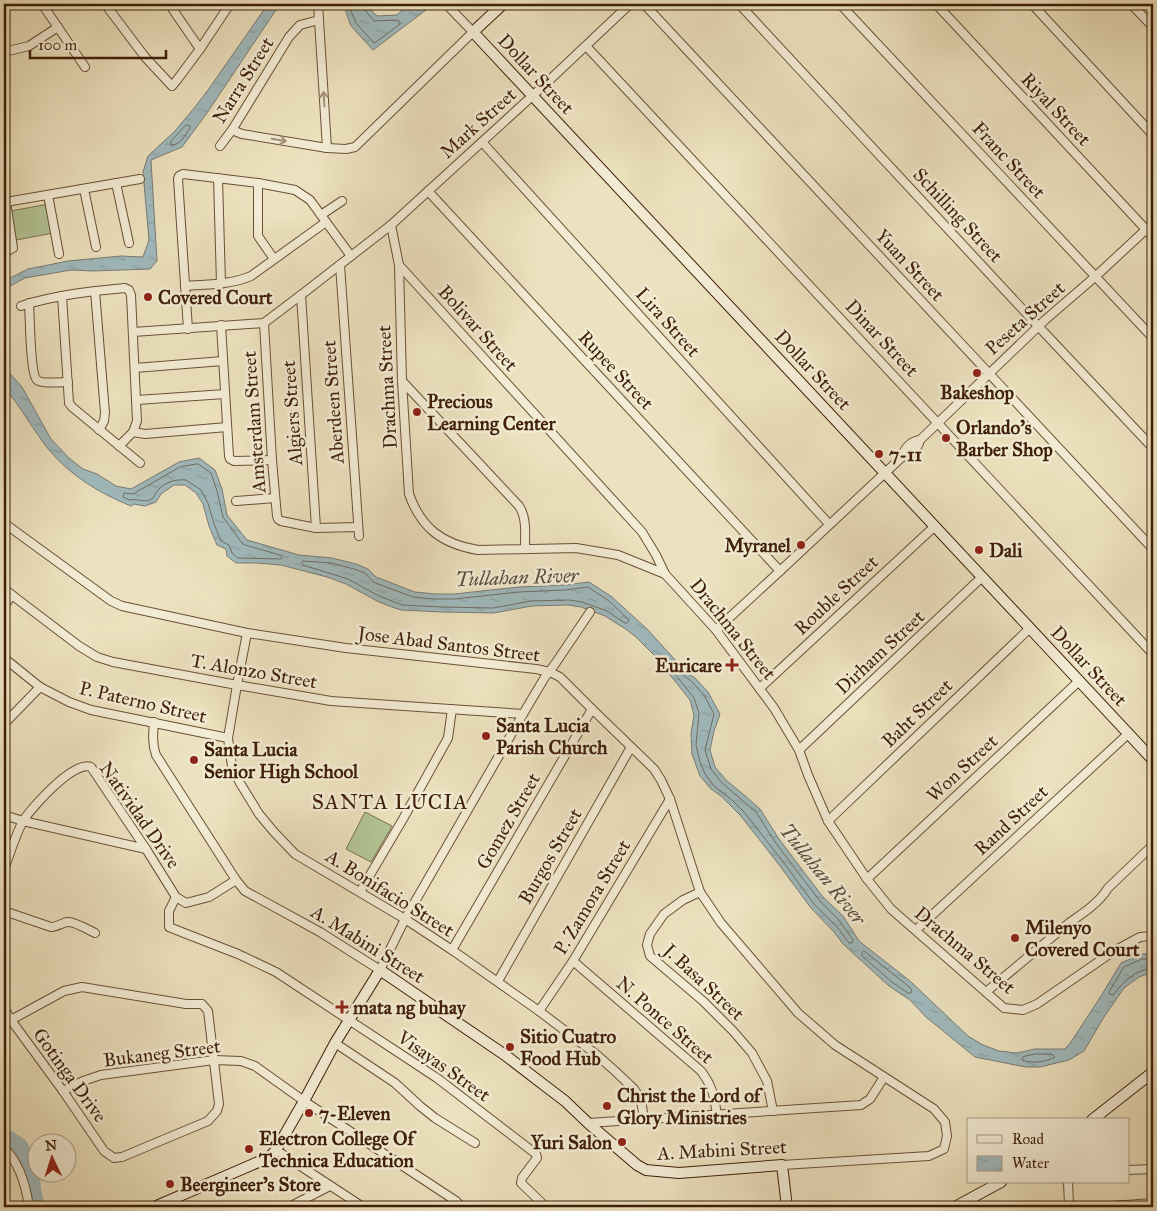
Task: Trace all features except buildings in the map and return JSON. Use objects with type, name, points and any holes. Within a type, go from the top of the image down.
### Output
[{"type":"street","points":[[42,4],[85,67]]},
{"type":"street","points":[[105,4],[145,57],[172,86],[230,4]]},
{"type":"street","points":[[169,4],[200,49]]},
{"type":"street","points":[[318,4],[327,148]]},
{"type":"street","name":"Dollar Street","points":[[446,4],[1153,760]]},
{"type":"street","points":[[232,130],[242,134],[327,148],[355,148],[503,4]]},
{"type":"street","name":"Mark Street","points":[[264,323],[391,225],[630,4]]},
{"type":"street","name":"Yuan Street","points":[[644,4],[1153,549]]},
{"type":"street","name":"Schilling Street","points":[[740,4],[1153,448]]},
{"type":"street","name":"Franc Street","points":[[840,4],[1153,338]]},
{"type":"street","name":"Riyal Street","points":[[936,4],[1153,237]]},
{"type":"street","points":[[1032,4],[1153,135]]},
{"type":"street","points":[[1132,4],[1153,27]]},
{"type":"street","name":"Narra Street","points":[[220,146],[232,130],[289,37],[300,25],[319,20]]},
{"type":"street","points":[[4,52],[29,46],[58,27]]},
{"type":"street","name":"Dinar Street","points":[[586,46],[1153,654]]},
{"type":"street","name":"Lira Street","points":[[482,142],[829,524]]},
{"type":"street","points":[[188,329],[178,179],[183,174],[258,183],[296,190],[310,200],[351,256]]},
{"type":"street","points":[[218,178],[221,284]]},
{"type":"street","points":[[4,252],[13,248],[5,201],[140,179]]},
{"type":"street","points":[[116,183],[129,243]]},
{"type":"street","points":[[258,183],[258,236],[274,259]]},
{"type":"street","points":[[84,189],[96,247]]},
{"type":"street","name":"Rupee Street","points":[[428,191],[780,571]]},
{"type":"street","points":[[48,195],[59,254]]},
{"type":"street","points":[[185,286],[221,284],[251,276],[324,218],[342,201]]},
{"type":"street","name":"Peseta Street","points":[[716,630],[902,457],[904,450],[908,446],[914,441],[920,440],[1039,326],[1153,223]]},
{"type":"street","name":"Drachma Street","points":[[391,225],[399,265],[402,381],[409,494],[422,520],[433,531],[450,543],[464,548],[478,550],[525,548],[587,549],[618,555],[665,574],[716,630],[783,722],[799,750],[828,821],[866,879],[891,909],[1004,1008],[1023,1010],[1037,1004],[1114,951],[1140,937],[1153,936]]},
{"type":"street","name":"Aberdeen Street","points":[[340,265],[359,536]]},
{"type":"street","name":"Bolivar Street","points":[[399,265],[642,532],[665,574]]},
{"type":"street","points":[[68,382],[40,382],[36,380],[33,374],[25,304],[62,296],[126,288],[131,295],[137,422],[133,432],[119,446]]},
{"type":"street","points":[[95,291],[105,413],[104,421],[99,430]]},
{"type":"street","points":[[62,296],[68,403],[140,463]]},
{"type":"street","name":"Algiers Street","points":[[301,296],[316,528]]},
{"type":"street","points":[[132,332],[264,323]]},
{"type":"street","name":"Amsterdam Street","points":[[264,323],[277,516],[281,521],[316,528]]},
{"type":"street","points":[[221,325],[230,459],[272,460]]},
{"type":"street","points":[[135,368],[223,361]]},
{"type":"street","points":[[402,381],[519,506],[524,518],[525,548]]},
{"type":"street","points":[[137,400],[225,394]]},
{"type":"street","points":[[133,432],[146,434],[227,428]]},
{"type":"street","points":[[236,501],[276,498]]},
{"type":"street","name":"Jose Abad Santos Street","points":[[4,523],[111,601],[122,606],[247,633],[346,648],[536,669],[550,672],[560,677],[654,769],[670,799],[700,892],[721,922],[798,1013],[835,1045],[934,1109],[945,1122],[947,1136],[944,1149]]},
{"type":"street","points":[[316,528],[358,526]]},
{"type":"street","name":"Rouble Street","points":[[760,688],[935,526]]},
{"type":"street","name":"Dirham Street","points":[[799,750],[982,577]]},
{"type":"street","name":"T. Alonzo Street","points":[[4,589],[79,646],[97,657],[113,662],[331,701],[523,714]]},
{"type":"street","points":[[4,606],[12,595]]},
{"type":"street","points":[[154,1207],[270,1157],[276,1150],[335,1043],[380,970],[405,919],[523,714],[545,677],[590,612]]},
{"type":"street","name":"Baht Street","points":[[828,821],[1030,628]]},
{"type":"street","name":"A. Bonifacio Street","points":[[247,633],[228,738],[232,766],[259,814],[295,854],[405,919],[452,950],[498,981],[597,1056],[627,1082],[638,1095],[644,1120]]},
{"type":"street","name":"P. Paterno Street","points":[[4,658],[40,687],[69,702],[91,710],[228,738]]},
{"type":"street","name":"Won Street","points":[[866,879],[1079,681]]},
{"type":"street","points":[[4,724],[40,687]]},
{"type":"street","points":[[360,892],[403,820],[448,738],[452,709]]},
{"type":"street","name":"Gomez Street","points":[[452,950],[592,709]]},
{"type":"street","name":"A. Mabini Street","points":[[154,722],[152,738],[156,755],[236,880],[245,891],[320,932],[380,970],[505,1055],[551,1090],[646,1170],[679,1173],[929,1156],[944,1149]]},
{"type":"street","name":"Rand Street","points":[[916,930],[1128,734]]},
{"type":"street","name":"Burgos Street","points":[[498,981],[631,747]]},
{"type":"street","name":"Natividad Drive","points":[[4,869],[23,821],[40,800],[57,784],[75,769],[87,765],[91,767],[176,897]]},
{"type":"street","name":"P. Zamora Street","points":[[539,1011],[573,961],[670,799]]},
{"type":"street","points":[[4,815],[146,849]]},
{"type":"street","points":[[986,992],[1069,923],[1084,913],[1153,845]]},
{"type":"street","points":[[176,897],[186,903],[209,897],[236,880]]},
{"type":"street","name":"J. Basa Street","points":[[700,892],[683,900],[664,914],[650,934],[647,945],[650,956],[703,1002],[733,1031],[752,1053],[767,1081],[773,1111]]},
{"type":"street","name":"Visayas Street","points":[[176,897],[169,911],[169,926],[238,954],[276,972],[437,1078],[536,1154],[537,1158],[521,1180],[546,1207]]},
{"type":"street","points":[[4,911],[51,927],[72,922],[95,933]]},
{"type":"street","name":"N. Ponce Street","points":[[573,961],[701,1071],[713,1092],[717,1115]]},
{"type":"street","points":[[11,1020],[64,991],[82,987],[186,1004],[202,1004],[208,1011],[214,1060]]},
{"type":"street","name":"Gotinga Drive","points":[[4,1008],[64,1091],[104,1151],[114,1158],[122,1157],[208,1121],[217,1111],[219,1104],[214,1060]]},
{"type":"street","points":[[335,1043],[395,1083],[435,1118],[475,1143]]},
{"type":"street","name":"Bukaneg Street","points":[[64,1091],[83,1081],[101,1076],[214,1060],[241,1061],[255,1066],[304,1101],[456,1201],[462,1207]]},
{"type":"street","points":[[1095,1118],[1153,1072]]},
{"type":"street","points":[[588,1123],[861,1105],[870,1099],[884,1076]]},
{"type":"street","points":[[1152,1095],[1153,1108]]},
{"type":"street","points":[[4,1148],[12,1155],[22,1177],[29,1207]]},
{"type":"street","points":[[276,1150],[363,1207]]},
{"type":"street","points":[[782,1165],[787,1207]]},
{"type":"street","points":[[1130,1170],[1153,1169]]},
{"type":"street","points":[[955,1207],[997,1184]]},
{"type":"street","points":[[1068,1184],[1070,1207]]},
{"type":"street","points":[[288,1207],[330,1186]]},
{"type":"street","points":[[1098,1207],[1153,1203]]},
{"type":"green space","points":[[48,204],[53,233],[16,240],[11,211]]},
{"type":"green space","points":[[365,812],[392,826],[371,862],[346,849]]},
{"type":"water","points":[[268,4],[280,4],[182,147],[151,160],[157,261],[150,269],[71,270],[25,278],[4,292],[4,282],[6,280],[28,269],[68,261],[121,256],[143,257],[149,240],[143,172],[148,156],[175,131],[195,107]]},
{"type":"water","points":[[343,4],[365,4],[377,16],[397,15],[409,4],[434,4],[373,50],[351,26]]},
{"type":"water","points":[[4,367],[22,387],[51,439],[69,458],[83,469],[97,474],[116,486],[131,489],[179,462],[199,458],[215,470],[222,489],[227,515],[247,540],[299,555],[332,558],[356,564],[368,569],[376,577],[415,592],[454,594],[589,582],[612,597],[647,629],[687,673],[695,678],[708,692],[720,714],[710,750],[715,767],[726,780],[760,809],[794,859],[823,897],[843,916],[859,941],[910,981],[968,1036],[983,1045],[999,1051],[1017,1053],[1035,1049],[1065,1049],[1121,963],[1141,954],[1153,954],[1153,972],[1139,977],[1124,988],[1084,1051],[1069,1060],[1040,1067],[1026,1067],[975,1057],[926,1017],[910,1000],[889,986],[843,944],[811,908],[740,815],[711,789],[700,776],[692,754],[691,734],[694,715],[690,700],[655,656],[627,630],[605,616],[581,607],[568,605],[532,606],[494,613],[401,610],[377,601],[346,584],[327,577],[281,565],[236,563],[227,556],[226,549],[217,545],[203,504],[196,493],[185,485],[174,485],[161,494],[156,502],[145,506],[134,504],[131,506],[76,476],[49,450],[4,387]]},
{"type":"waterway","points":[[4,1136],[20,1146],[32,1171],[33,1190],[37,1207]]},
{"type":"place","name":"Covered Court","points":[[148,297]]},
{"type":"place","name":"Bakeshop","points":[[977,373]]},
{"type":"place","name":"Precious Learning Center","points":[[417,412]]},
{"type":"place","name":"Orlando's Barber Shop","points":[[946,438]]},
{"type":"place","name":"7-11","points":[[879,454]]},
{"type":"place","name":"Myranel","points":[[801,545]]},
{"type":"place","name":"Dali","points":[[979,550]]},
{"type":"place","name":"Euricare","points":[[732,665]]},
{"type":"place","name":"Santa Lucia Parish Church","points":[[486,736]]},
{"type":"place","name":"Santa Lucia Senior High School","points":[[194,760]]},
{"type":"place","name":"Milenyo Covered Court","points":[[1015,938]]},
{"type":"place","name":"mata ng buhay","points":[[342,1007]]},
{"type":"place","name":"Sitio Cuatro Food Hub","points":[[510,1047]]},
{"type":"place","name":"Christ the Lord of Glory Ministries","points":[[607,1106]]},
{"type":"place","name":"7-Eleven","points":[[309,1113]]},
{"type":"place","name":"Yuri Salon","points":[[622,1142]]},
{"type":"place","name":"Electron College Of Technica Education","points":[[249,1149]]},
{"type":"place","name":"Beergineer’s Store","points":[[170,1184]]},
{"type":"district","name":"SANTA LUCIA","points":[[390,802]]},
{"type":"water label","name":"Tullahan River","points":[[517,577]]},
{"type":"water label","name":"Tullahan River","points":[[823,874]]}]
